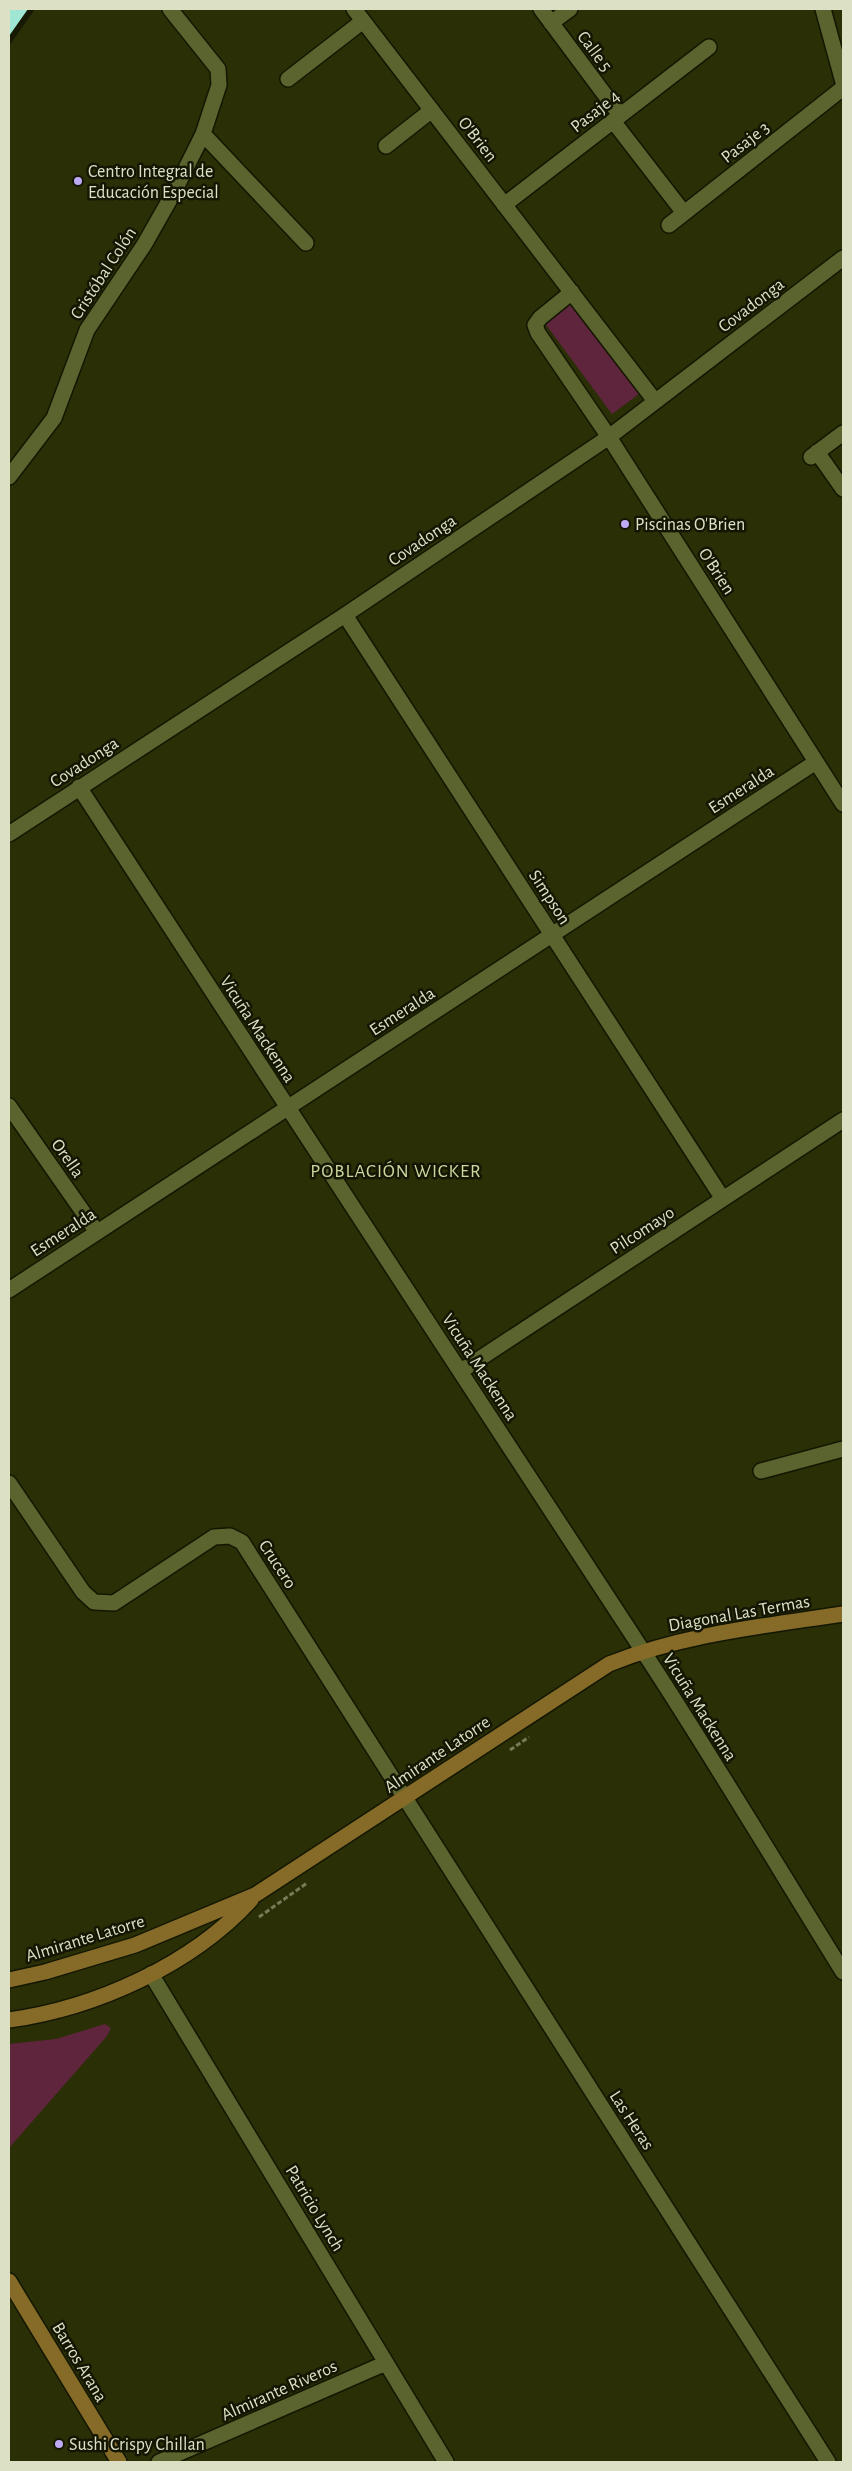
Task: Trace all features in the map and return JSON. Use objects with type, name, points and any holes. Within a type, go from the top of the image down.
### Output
[{"type":"main road","name":"Diagonal Las Termas","points":[[642,1652],[718,1632],[843,1614]]},
{"type":"main road","name":"Almirante Latorre","points":[[9,1980],[45,1972],[135,1945],[255,1895],[586,1677],[609,1664],[642,1652]]},
{"type":"main road","name":"Almirante Latorre","points":[[9,2020],[65,2009],[135,1983],[224,1927],[255,1895]]},
{"type":"main road","name":"Barros Arana","points":[[9,2281],[119,2462]]},
{"type":"street","name":"Cristóbal Colón","points":[[9,477],[54,418],[87,330],[144,245],[173,194],[203,134],[219,85],[218,69],[170,9]]},
{"type":"street","name":"Calle 5","points":[[541,9],[684,213]]},
{"type":"street","points":[[551,23],[570,9]]},
{"type":"street","points":[[823,9],[843,82]]},
{"type":"street","points":[[288,79],[359,15]]},
{"type":"street","name":"O'Brien","points":[[359,15],[655,401]]},
{"type":"street","name":"Pasaje 4","points":[[504,205],[710,47]]},
{"type":"street","name":"Pasaje 3","points":[[669,225],[843,88]]},
{"type":"street","points":[[386,146],[432,110]]},
{"type":"street","points":[[203,134],[306,243]]},
{"type":"street","name":"Covadonga","points":[[9,834],[345,615],[609,437],[843,258]]},
{"type":"street","name":"O'Brien","points":[[572,292],[540,318],[535,325],[538,333],[609,437],[843,804]]},
{"type":"street","points":[[843,433],[813,455],[843,490]]},
{"type":"street","name":"Simpson","points":[[345,615],[723,1199]]},
{"type":"street","name":"Esmeralda","points":[[9,1290],[816,762]]},
{"type":"street","name":"Vicuña Mackenna","points":[[79,787],[287,1109],[461,1371],[642,1652],[843,1972]]},
{"type":"street","name":"Orella","points":[[9,1106],[98,1232]]},
{"type":"street","name":"Pilcomayo","points":[[461,1371],[843,1120]]},
{"type":"street","points":[[761,1471],[843,1449]]},
{"type":"street","name":"Crucero","points":[[9,1484],[83,1592],[94,1602],[101,1604],[120,1600],[214,1537],[225,1535],[242,1542],[404,1798]]},
{"type":"street","name":"Las Heras","points":[[404,1798],[822,2460]]},
{"type":"street","name":"Patricio Lynch","points":[[152,1974],[446,2462]]},
{"type":"street","name":"Almirante Riveros","points":[[159,2462],[386,2363]]},
{"type":"shaded area","points":[[572,301],[639,394],[612,414],[544,322]]},
{"type":"shaded area","points":[[105,2024],[111,2028],[107,2036],[9,2148],[9,2044],[56,2039]]},
{"type":"building","points":[[9,9],[28,9],[9,36]]},
{"type":"place","name":"Centro Integral de Educación Especial","points":[[78,181]]},
{"type":"place","name":"Piscinas O'Brien","points":[[625,524]]},
{"type":"place","name":"Sushi Crispy Chillan","points":[[59,2444]]},
{"type":"district","name":"POBLACIÓN WICKER","points":[[396,1170]]}]
